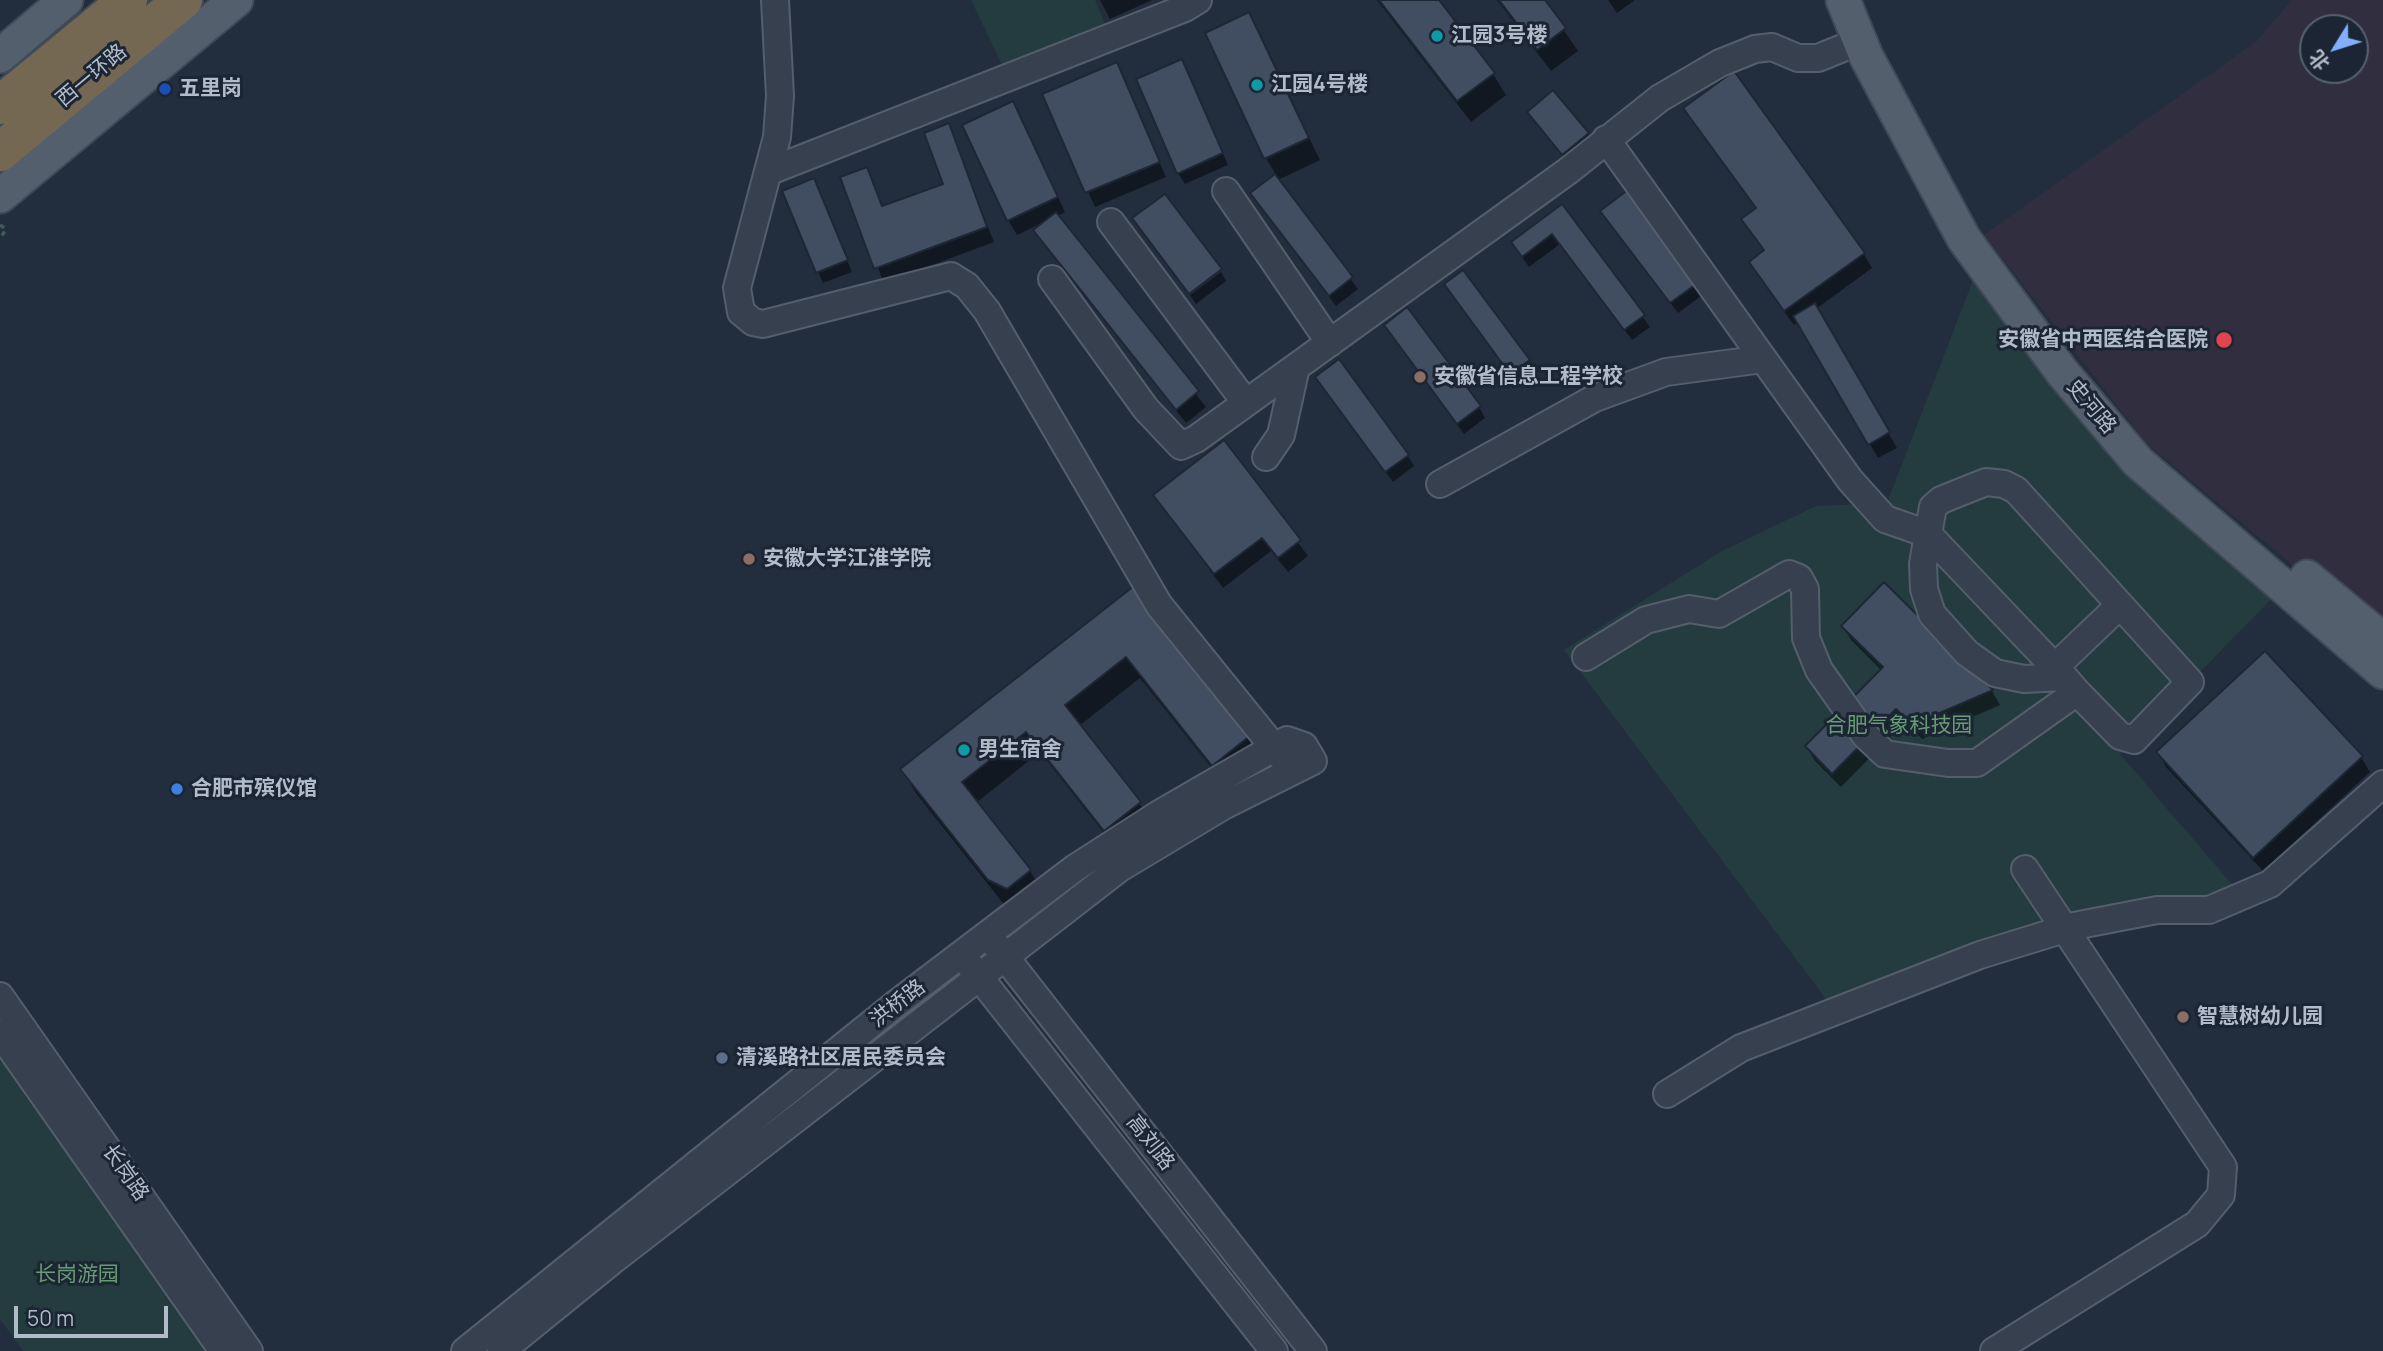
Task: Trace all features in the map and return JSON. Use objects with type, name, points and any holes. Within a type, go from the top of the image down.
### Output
[{"type":"highway","name":"西一环路","points":[[0,104],[128,0]]},
{"type":"highway","name":"西一环路","points":[[0,152],[183,0]]},
{"type":"main road","points":[[0,56],[66,0]]},
{"type":"main road","points":[[0,196],[236,0]]},
{"type":"main road","name":"史河路","points":[[1843,0],[1860,41],[1964,239],[2062,372],[2138,462],[2383,672]]},
{"type":"main road","name":"史河路","points":[[1866,0],[1891,61],[1984,235],[2147,444],[2383,640]]},
{"type":"street","points":[[775,0],[780,96],[777,136],[770,171],[737,288],[741,312],[753,322],[763,324],[951,276],[967,286],[987,311],[1159,605],[1281,744]]},
{"type":"street","points":[[770,171],[1185,8],[1198,0]]},
{"type":"street","points":[[1052,279],[1146,409],[1181,446],[1196,439],[1568,171],[1660,98],[1720,63],[1755,49],[1772,47],[1798,58],[1818,58],[1860,41]]},
{"type":"street","points":[[1606,139],[1850,481],[1885,519],[1928,534],[2120,736],[2134,740],[2190,682],[2016,490],[2004,484],[1986,482],[1941,500],[1933,507],[1928,534],[1924,589],[1932,614],[1949,636],[1995,673],[2024,680],[2065,679]]},
{"type":"street","points":[[1226,191],[1330,343]]},
{"type":"street","points":[[1111,222],[1246,403]]},
{"type":"street","points":[[1440,484],[1595,398],[1666,372],[1763,359]]},
{"type":"street","points":[[1266,457],[1281,435],[1296,367]]},
{"type":"street","points":[[1586,657],[1646,620],[1689,609],[1719,614],[1789,574],[1799,578],[1805,589],[1806,638],[1819,670],[1865,735],[1885,754],[1948,763],[1977,763],[2065,679],[2120,605]]},
{"type":"street","name":"洪桥路","points":[[465,1351],[962,954],[1075,868],[1138,827],[1281,744],[1303,766],[1225,805],[1120,868],[501,1351]]},
{"type":"street","points":[[1667,1094],[1741,1048],[1980,955],[2063,930],[2157,911],[2209,910],[2270,884],[2383,784]]},
{"type":"street","points":[[1994,1351],[2197,1224],[2221,1195],[2223,1167],[2063,930],[2025,869]]},
{"type":"street","name":"高刘路","points":[[988,934],[1313,1351]]},
{"type":"street","name":"高刘路","points":[[962,954],[1274,1351]]},
{"type":"street","name":"长岗路","points":[[0,996],[249,1351]]},
{"type":"street","name":"长岗路","points":[[0,1032],[223,1351]]},
{"type":"path","points":[[0,225],[6,229],[0,239]]},
{"type":"shaded area","name":"安徽省中西医结合医院","points":[[2292,0],[2383,0],[2383,640],[2147,444],[1984,235],[2257,41]]},
{"type":"green space","points":[[971,0],[1095,0],[1106,26],[1004,69]]},
{"type":"green space","name":"合肥气象科技园","points":[[1980,262],[2062,372],[2283,587],[2120,754],[2242,896],[2157,910],[1835,1011],[1564,650],[1722,551],[1816,506],[1887,503]]},
{"type":"green space","name":"长岗游园","points":[[0,1033],[223,1351],[23,1351],[0,1319]]},
{"type":"building","name":"江园3号楼","points":[[1379,0],[1439,0],[1495,73],[1457,101]]},
{"type":"building","points":[[1499,0],[1545,0],[1566,28],[1537,50]]},
{"type":"building","name":"江园4号楼","points":[[1249,12],[1309,138],[1264,159],[1205,33]]},
{"type":"building","points":[[1182,59],[1223,153],[1177,174],[1136,79]]},
{"type":"building","points":[[1117,62],[1160,162],[1085,193],[1042,94]]},
{"type":"building","points":[[1734,71],[1865,253],[1784,311],[1749,262],[1764,250],[1741,219],[1756,208],[1683,108]]},
{"type":"building","points":[[1553,90],[1589,133],[1562,155],[1527,112]]},
{"type":"building","points":[[1013,101],[1058,197],[1007,221],[962,125]]},
{"type":"building","points":[[949,123],[987,227],[874,269],[840,177],[867,167],[882,206],[943,184],[924,133]]},
{"type":"building","points":[[1275,174],[1353,277],[1329,296],[1250,193]]},
{"type":"building","points":[[814,178],[848,260],[816,273],[782,191]]},
{"type":"building","points":[[1629,189],[1699,282],[1670,303],[1600,211]]},
{"type":"building","points":[[1165,194],[1222,269],[1189,294],[1132,218]]},
{"type":"building","points":[[1562,204],[1645,315],[1624,330],[1552,234],[1522,257],[1511,242]]},
{"type":"building","points":[[1056,212],[1199,391],[1176,410],[1033,230]]},
{"type":"building","points":[[1463,270],[1530,360],[1510,374],[1444,284]]},
{"type":"building","points":[[1815,303],[1890,432],[1868,445],[1793,316]]},
{"type":"building","points":[[1407,307],[1481,406],[1457,424],[1384,325]]},
{"type":"building","points":[[1339,359],[1409,455],[1385,472],[1315,377]]},
{"type":"building","points":[[1224,440],[1301,540],[1278,558],[1262,538],[1214,574],[1153,495]]},
{"type":"building","points":[[1884,582],[1993,690],[1912,725],[1896,709],[1832,774],[1805,746],[1883,667],[1841,626]]},
{"type":"building","name":"男生宿舍","points":[[1134,586],[1251,735],[1212,766],[1126,657],[1065,705],[1141,802],[1104,831],[1026,732],[962,782],[1031,870],[1007,889],[988,880],[900,769]]},
{"type":"building","points":[[2265,651],[2363,756],[2253,858],[2156,752]]},
{"type":"place","name":"江园3号楼","points":[[1437,36]]},
{"type":"place","name":"江园4号楼","points":[[1257,85]]},
{"type":"place","name":"五里岗","points":[[165,89]]},
{"type":"place","name":"安徽省中西医结合医院","points":[[2224,340]]},
{"type":"place","name":"安徽省信息工程学校","points":[[1420,377]]},
{"type":"place","name":"安徽大学江淮学院","points":[[749,559]]},
{"type":"place","name":"男生宿舍","points":[[964,750]]},
{"type":"place","name":"合肥市殡仪馆","points":[[177,789]]},
{"type":"place","name":"智慧树幼儿园","points":[[2183,1017]]},
{"type":"place","name":"清溪路社区居民委员会","points":[[722,1058]]}]
